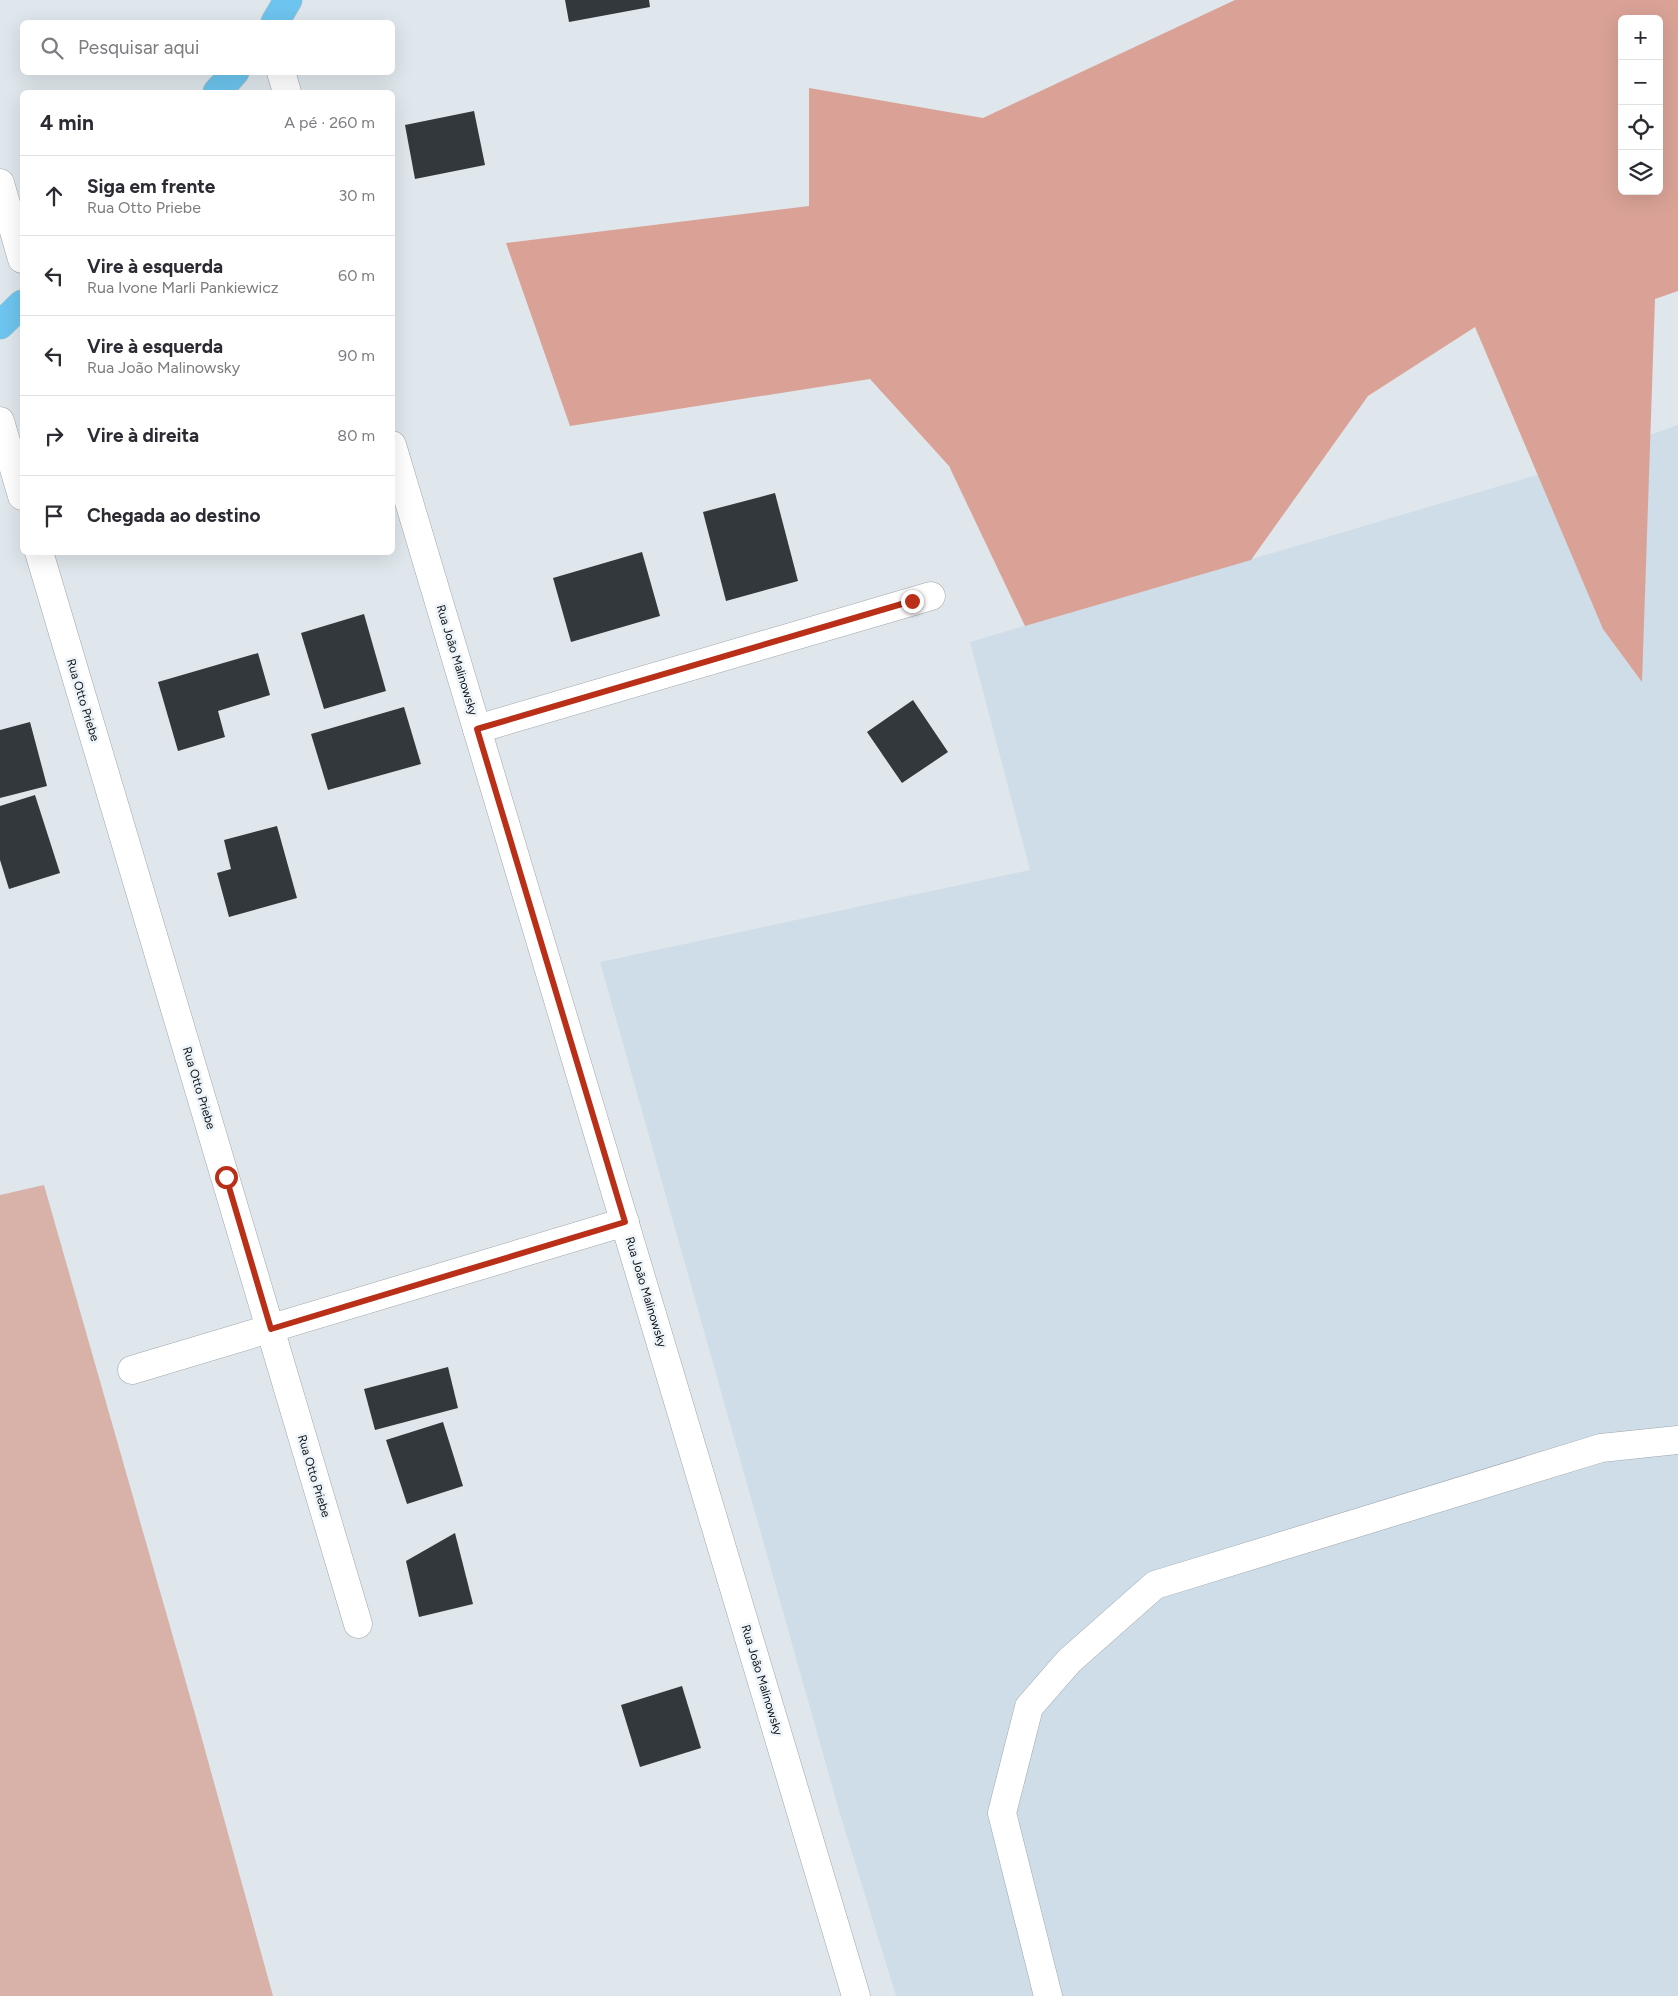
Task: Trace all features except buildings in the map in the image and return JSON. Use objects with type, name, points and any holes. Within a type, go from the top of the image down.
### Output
[{"type":"main road","points":[[276,20],[288,0]]},
{"type":"main road","points":[[220,90],[232,75]]},
{"type":"main road","points":[[0,325],[20,306]]},
{"type":"street","points":[[282,75],[286,90]]},
{"type":"street","points":[[0,183],[20,252]]},
{"type":"street","points":[[0,421],[20,489]]},
{"type":"street","name":"Rua João Malinowsky","points":[[395,455],[856,1996]]},
{"type":"street","name":"Rua Otto Priebe","points":[[40,555],[358,1624]]},
{"type":"street","points":[[477,729],[931,596]]},
{"type":"street","points":[[132,1370],[625,1222]]},
{"type":"street","points":[[1048,1996],[1002,1813],[1029,1708],[1069,1661],[1155,1584],[1601,1448],[1678,1440]]},
{"type":"shaded area","points":[[1235,0],[1678,0],[1678,291],[1655,299],[1642,682],[1603,629],[1475,327],[1368,396],[1251,560],[1025,626],[949,466],[870,379],[570,426],[506,243],[809,206],[809,88],[983,118]]},
{"type":"shaded area","points":[[1678,425],[1678,1996],[896,1996],[838,1807],[600,962],[1030,870],[970,642],[1537,475]]},
{"type":"shaded area","points":[[44,1185],[197,1721],[273,1996],[0,1996],[0,1195]]},
{"type":"route","points":[[226,1177],[271,1329],[625,1222],[477,729],[912,601]]}]
